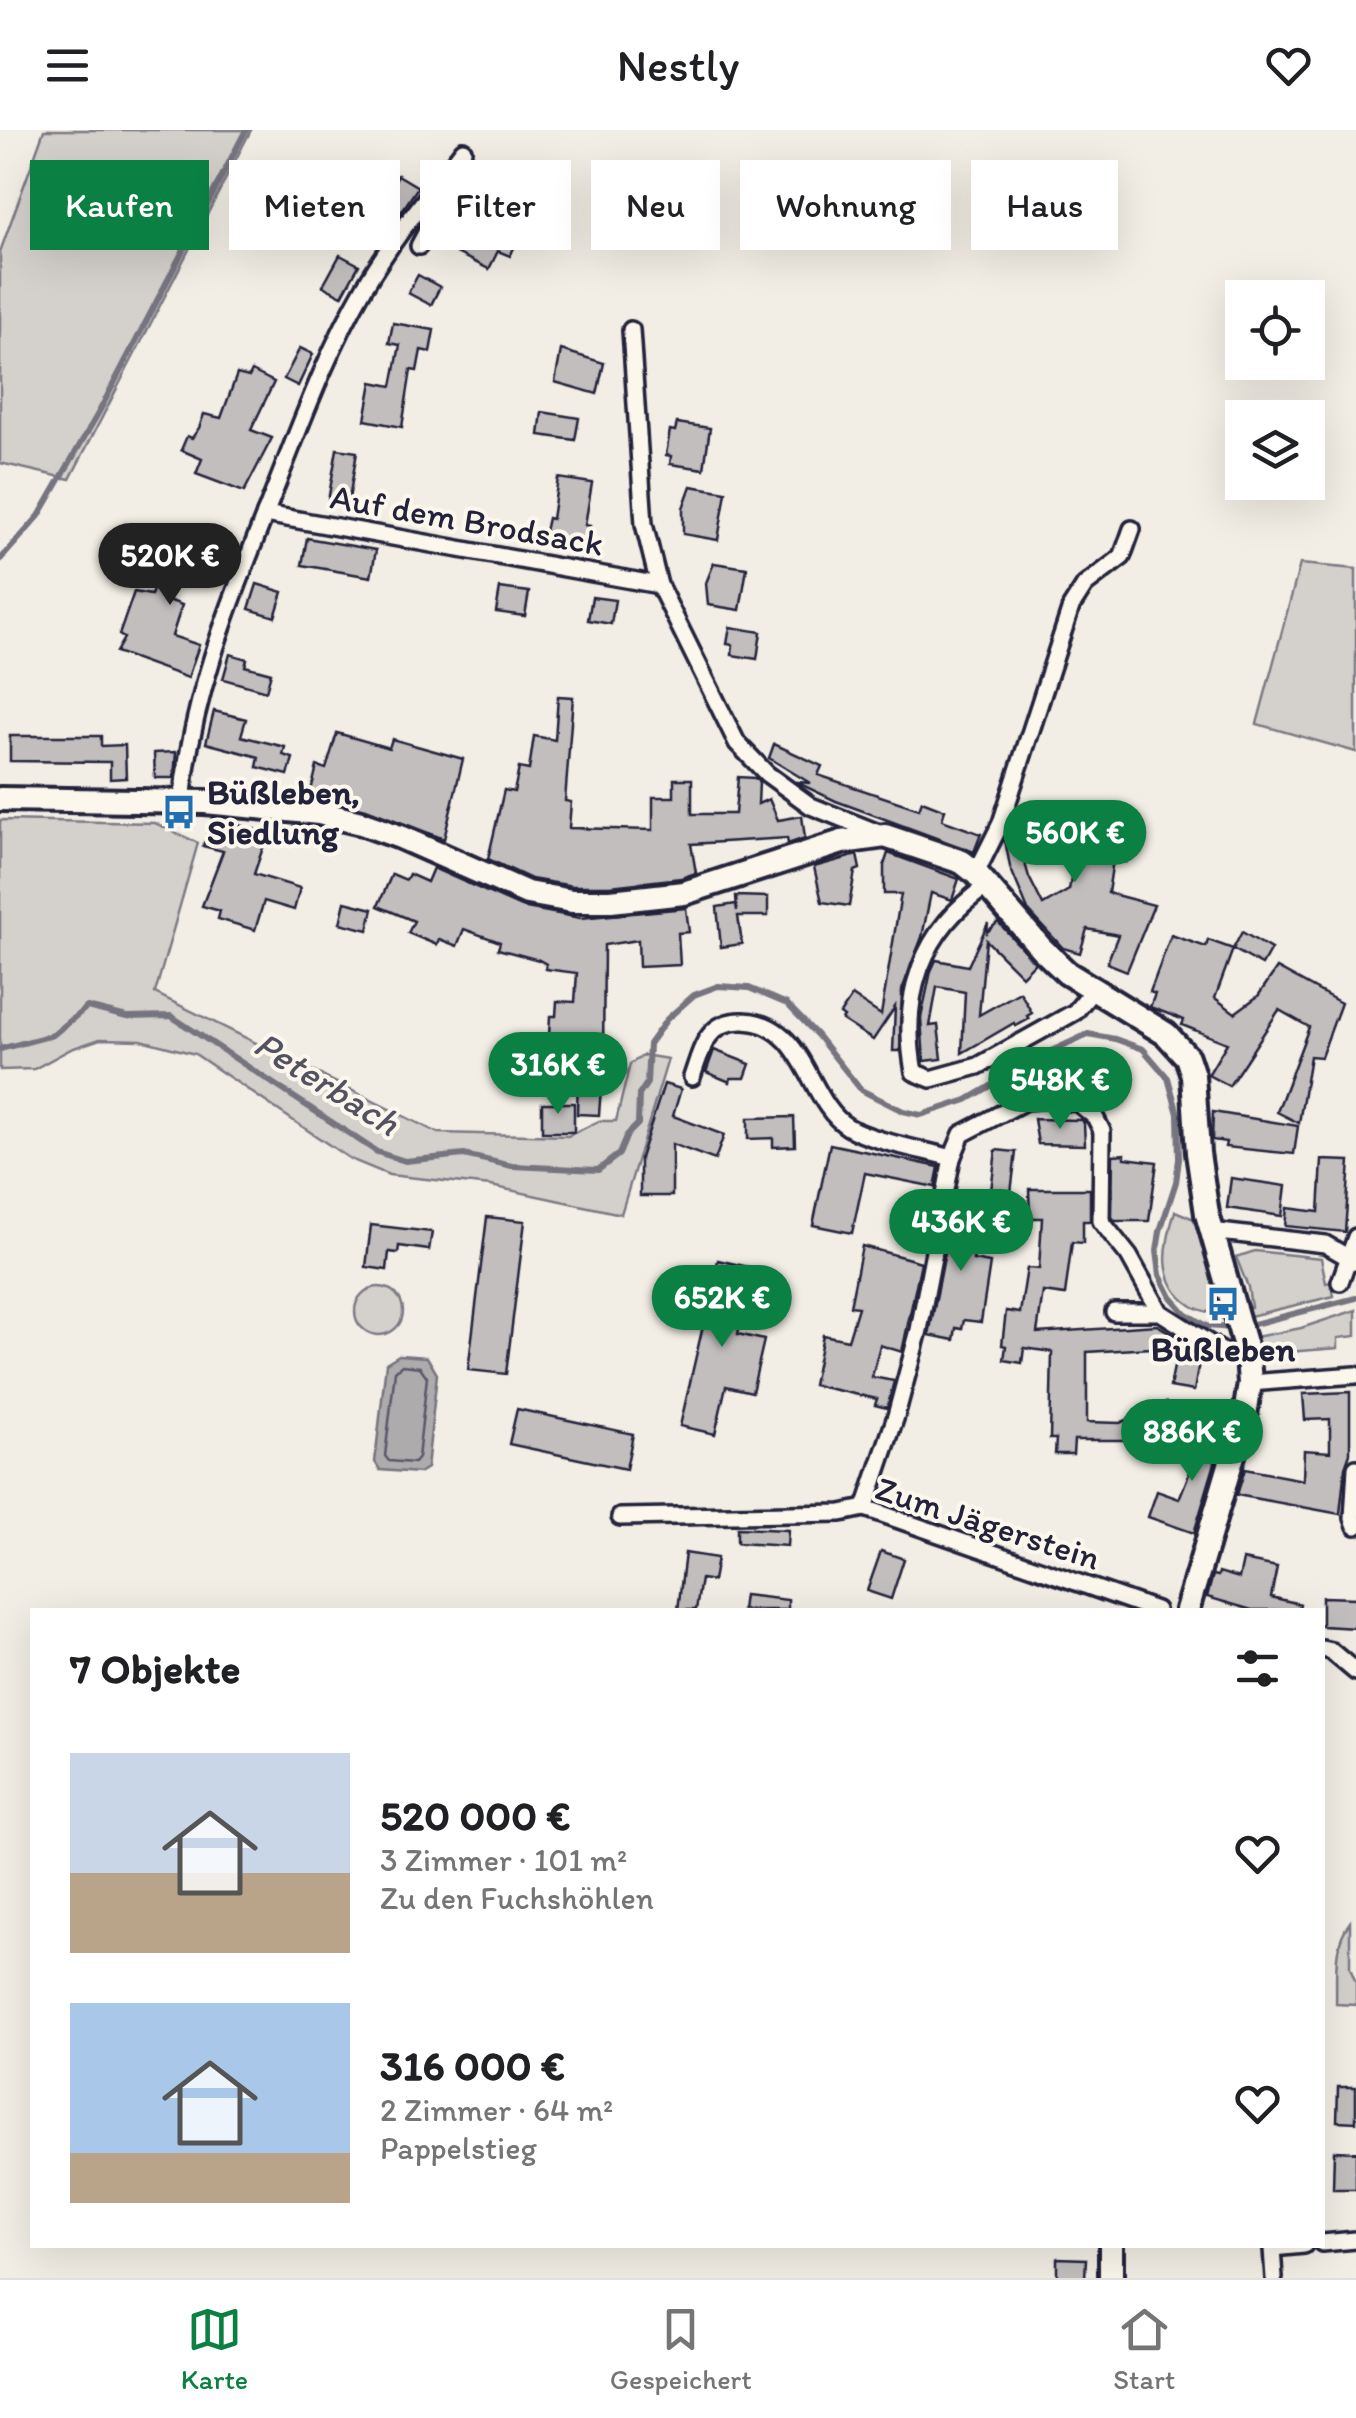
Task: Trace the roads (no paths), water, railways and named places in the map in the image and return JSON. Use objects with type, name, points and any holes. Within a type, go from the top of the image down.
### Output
[{"type":"street","points":[[455,160],[463,150]]},
{"type":"street","points":[[182,802],[187,744],[226,612],[309,403],[363,289],[420,207]]},
{"type":"street","name":"Auf dem Brodsack","points":[[630,330],[644,524],[659,584],[737,743],[767,774],[811,806],[885,836]]},
{"type":"street","name":"Auf dem Brodsack","points":[[265,514],[659,584]]},
{"type":"street","points":[[1093,990],[1075,1012],[978,1066],[931,1079],[914,1072],[910,1016],[921,963],[945,920],[982,880],[1071,607],[1085,585],[1122,557],[1132,529]]},
{"type":"street","points":[[0,799],[182,802],[319,813],[361,823],[526,893],[572,901],[684,893],[842,842],[885,836],[945,856],[982,880],[1052,960],[1166,1034],[1187,1058],[1193,1074],[1198,1153],[1212,1232],[1250,1383],[1188,1608]]},
{"type":"street","points":[[692,1077],[704,1040],[714,1027],[728,1022],[760,1024],[776,1030],[789,1043],[846,1126],[952,1158]]},
{"type":"street","points":[[865,1508],[919,1330],[952,1158],[962,1134],[1024,1100],[1078,1103],[1095,1117],[1102,1130],[1101,1221],[1129,1256],[1160,1312],[1228,1355],[1241,1337]]},
{"type":"street","points":[[1212,1232],[1325,1244],[1351,1260]]},
{"type":"street","points":[[1340,1282],[1356,1237]]},
{"type":"street","points":[[1114,1312],[1160,1312]]},
{"type":"street","points":[[1250,1383],[1355,1377]]},
{"type":"street","points":[[1356,1468],[1356,1526]]},
{"type":"street","name":"Zum Jägerstein","points":[[620,1517],[841,1513],[865,1508],[1150,1608]]},
{"type":"street","points":[[1325,1650],[1356,1672]]},
{"type":"street","points":[[1325,2243],[1356,2240]]},
{"type":"street","points":[[1111,2248],[1111,2278]]},
{"type":"street","points":[[1269,2248],[1274,2278]]},
{"type":"water","points":[[399,1355],[427,1357],[437,1374],[427,1468],[419,1473],[380,1470],[375,1462],[386,1363]]},
{"type":"waterway","points":[[0,560],[39,516],[100,410],[246,130]]},
{"type":"waterway","name":"Peterbach","points":[[0,1049],[53,1035],[87,1007],[127,1017],[171,1016],[377,1152],[405,1161],[464,1155],[512,1166],[598,1170],[619,1154],[627,1135],[638,1124],[639,1095],[647,1083],[649,1044],[667,1019],[694,995],[718,986],[749,988],[787,1004],[861,1090],[903,1111],[921,1115],[967,1100],[1088,1034],[1115,1039],[1143,1049],[1168,1078],[1178,1114],[1179,1159],[1160,1231],[1160,1275],[1185,1313],[1206,1326],[1234,1328]]},
{"type":"waterway","name":"Peterbach","points":[[1246,1326],[1356,1298]]},
{"type":"place","name":"Büßleben, Siedlung","points":[[179,812]]},
{"type":"place","name":"Büßleben","points":[[1223,1304]]}]
